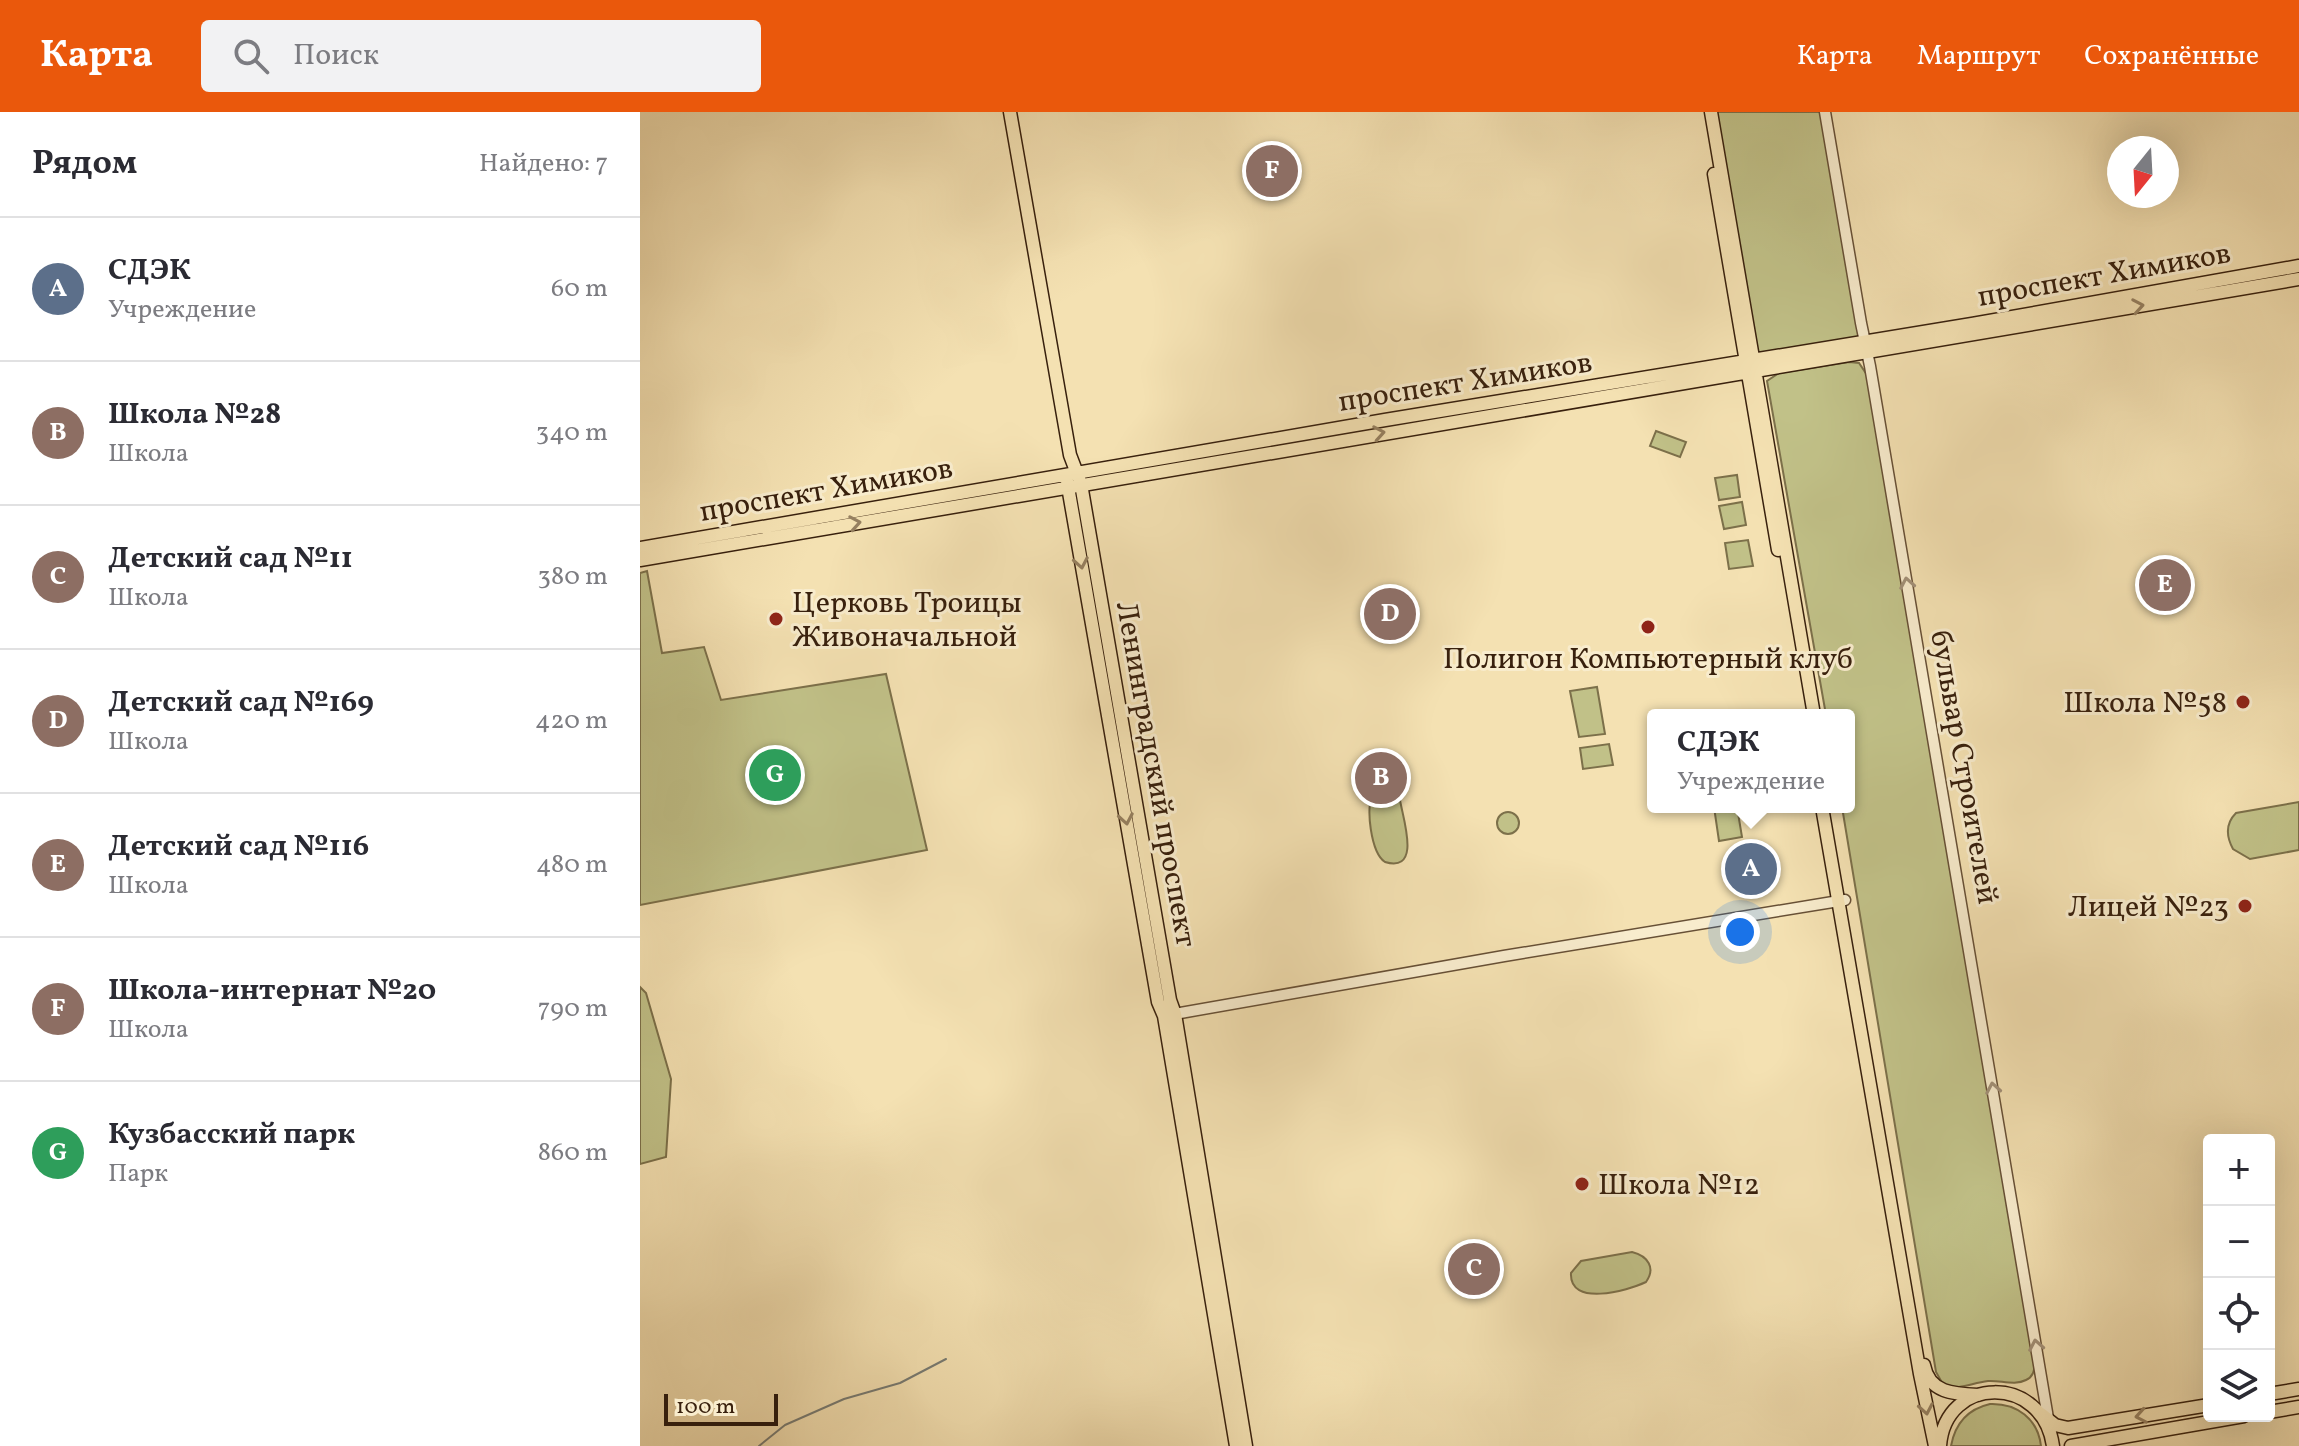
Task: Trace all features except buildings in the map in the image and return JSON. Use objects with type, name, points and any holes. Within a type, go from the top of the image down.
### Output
[{"type":"main road","points":[[1010,112],[1073,480]]},
{"type":"main road","points":[[1704,112],[1813,709]]},
{"type":"main road","points":[[1711,112],[1805,709]]},
{"type":"main road","name":"проспект Химиков","points":[[1867,347],[2299,266]]},
{"type":"main road","name":"проспект Химиков","points":[[640,548],[2299,279]]},
{"type":"main road","name":"проспект Химиков","points":[[640,560],[1073,480]]},
{"type":"main road","name":"Ленинградский проспект","points":[[1073,480],[1158,1002],[1169,1015],[1246,1446]]},
{"type":"main road","points":[[1823,813],[1842,901],[1925,1373],[1932,1384],[1940,1389],[1978,1395],[1999,1392],[2027,1400],[2046,1422],[2053,1446]]},
{"type":"main road","points":[[1831,813],[1842,901],[1920,1374],[1935,1446]]},
{"type":"main road","name":"Ленинградский проспект","points":[[1169,1015],[1236,1446]]},
{"type":"main road","points":[[2275,1393],[2299,1389]]},
{"type":"main road","points":[[1935,1446],[1954,1411],[1978,1395]]},
{"type":"main road","points":[[2046,1422],[2073,1428],[2203,1406]]},
{"type":"main road","points":[[2275,1411],[2299,1407]]},
{"type":"main road","points":[[2071,1446],[2209,1422]]},
{"type":"street","name":"бульвар Строителей","points":[[1825,112],[2046,1422]]},
{"type":"street","points":[[1169,1015],[1842,901]]},
{"type":"green space","points":[[1711,112],[1825,112],[1866,341],[1754,360]]},
{"type":"green space","points":[[1849,362],[1859,363],[1867,375],[2035,1364],[2030,1377],[2017,1383],[1988,1381],[1950,1387],[1944,1386],[1936,1372],[1843,813],[1855,813],[1855,709],[1825,709],[1767,381],[1779,373]]},
{"type":"green space","points":[[1656,431],[1686,442],[1680,457],[1650,446]]},
{"type":"green space","points":[[1737,475],[1740,497],[1719,500],[1715,478]]},
{"type":"green space","points":[[1742,502],[1746,525],[1724,529],[1719,506]]},
{"type":"green space","points":[[1748,540],[1753,566],[1729,569],[1725,543]]},
{"type":"green space","points":[[647,571],[662,653],[704,647],[721,700],[886,674],[927,850],[640,905],[640,573]]},
{"type":"green space","points":[[1597,687],[1605,734],[1579,737],[1570,691]]},
{"type":"green space","points":[[1609,744],[1613,765],[1583,769],[1580,748]]},
{"type":"green space","points":[[1383,789],[1400,800],[1408,842],[1403,860],[1396,863],[1385,862],[1380,857],[1371,829],[1371,799],[1373,793]]},
{"type":"green space","points":[[2299,802],[2299,850],[2250,859],[2233,849],[2228,830],[2236,813]]},
{"type":"green space","points":[[1508,812],[1516,815],[1519,823],[1516,831],[1508,834],[1500,831],[1497,823],[1500,815]]},
{"type":"green space","points":[[1715,813],[1738,813],[1742,837],[1719,841]]},
{"type":"green space","points":[[640,987],[646,993],[671,1079],[666,1157],[640,1164]]},
{"type":"green space","points":[[1632,1252],[1649,1263],[1646,1282],[1601,1294],[1579,1290],[1573,1284],[1571,1273],[1581,1261]]},
{"type":"green space","points":[[1990,1404],[2009,1406],[2024,1414],[2036,1428],[2041,1446],[1951,1446],[1964,1419]]},
{"type":"waterway","points":[[759,1446],[785,1425],[844,1399],[900,1383],[946,1359]]},
{"type":"place","name":"Школа-интернат №20","points":[[1272,171]]},
{"type":"place","name":"Детский сад №116","points":[[2165,585]]},
{"type":"place","name":"Детский сад №169","points":[[1390,614]]},
{"type":"place","name":"Церковь Троицы Живоначальной","points":[[776,619]]},
{"type":"place","name":"Полигон Компьютерный клуб","points":[[1648,627]]},
{"type":"place","name":"Школа №58","points":[[2243,702]]},
{"type":"place","name":"Кузбасский парк","points":[[775,775]]},
{"type":"place","name":"Школа №28","points":[[1381,778]]},
{"type":"place","name":"СДЭК","points":[[1751,869]]},
{"type":"place","name":"Лицей №23","points":[[2245,906]]},
{"type":"place","name":"Школа №12","points":[[1582,1184]]},
{"type":"place","name":"Детский сад №11","points":[[1474,1269]]}]
